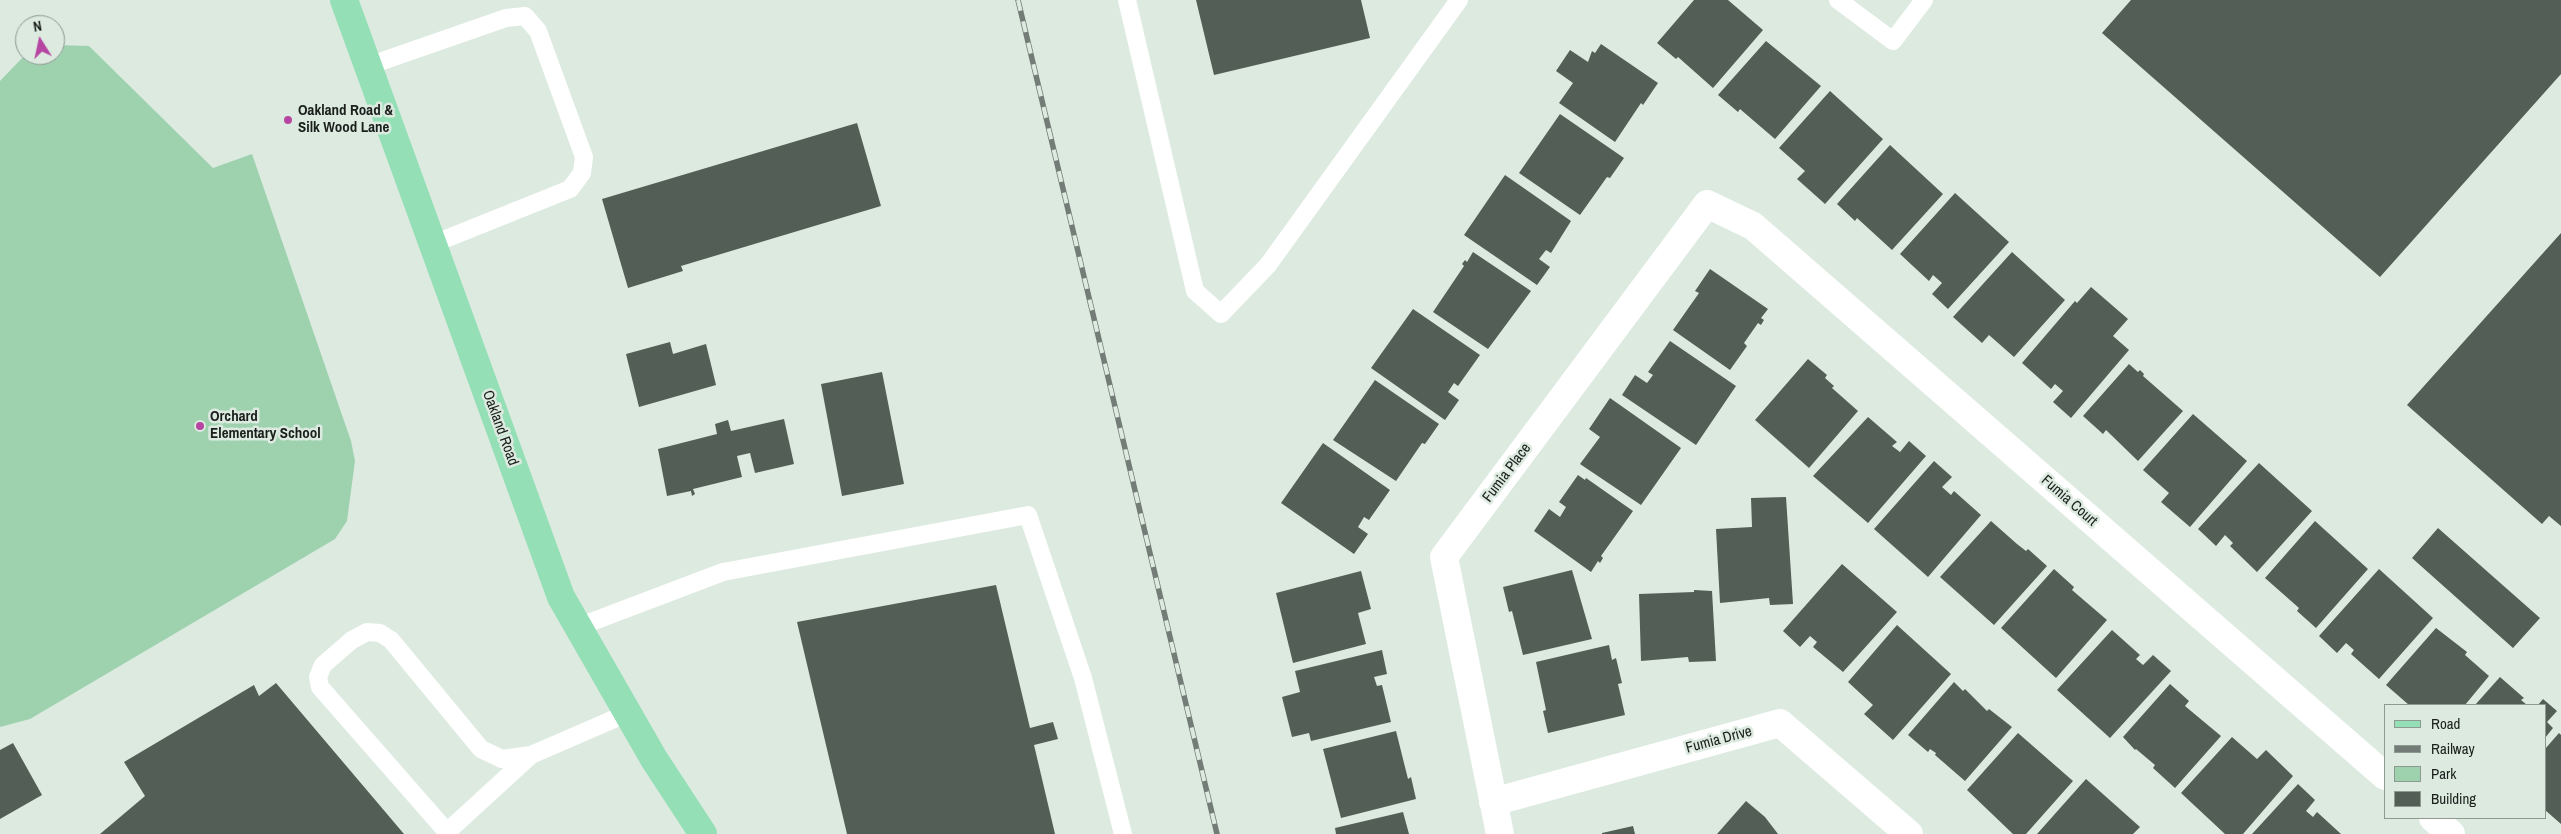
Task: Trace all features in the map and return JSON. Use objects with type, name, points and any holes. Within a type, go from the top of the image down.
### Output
[{"type":"main road","name":"Oakland Road","points":[[344,0],[561,597],[654,759],[703,834]]},
{"type":"street","name":"Fumia Place","points":[[1500,834],[1444,557],[1707,204],[1754,226]]},
{"type":"street","name":"Fumia Court","points":[[1754,226],[2384,775]]},
{"type":"street","name":"Fumia Drive","points":[[1493,802],[1780,723],[1909,834]]},
{"type":"street","points":[[2434,819],[2451,834]]},
{"type":"lane","points":[[1127,0],[1195,291],[1220,314],[1268,265],[1458,0]]},
{"type":"lane","points":[[1838,0],[1892,41],[1924,0]]},
{"type":"lane","points":[[368,66],[506,18],[525,16],[538,31],[584,156],[582,173],[570,189],[433,244]]},
{"type":"lane","points":[[578,627],[723,572],[1028,515],[1083,678],[1123,834]]},
{"type":"lane","points":[[531,755],[447,832],[328,697],[320,687],[318,677],[323,665],[352,640],[367,632],[380,633],[392,640],[481,749],[502,759],[531,755],[628,713]]},
{"type":"green space","points":[[65,45],[89,46],[213,168],[252,154],[351,441],[355,461],[347,521],[335,539],[30,719],[0,727],[0,81],[15,65],[65,65]]},
{"type":"building","points":[[1196,0],[1361,0],[1370,38],[1214,75]]},
{"type":"building","points":[[1694,0],[1728,0],[1763,30],[1713,88],[1678,57],[1676,59],[1657,43]]},
{"type":"building","points":[[2131,0],[2561,0],[2561,74],[2380,277],[2102,33]]},
{"type":"building","points":[[1766,41],[1821,86],[1775,139],[1740,109],[1738,112],[1718,95]]},
{"type":"building","points":[[1601,44],[1658,83],[1643,105],[1641,103],[1615,142],[1559,103],[1573,83],[1556,71],[1570,50],[1588,62],[1592,51],[1595,53]]},
{"type":"building","points":[[1830,91],[1883,139],[1825,204],[1797,179],[1805,171],[1779,148]]},
{"type":"building","points":[[1560,114],[1624,158],[1610,178],[1607,177],[1580,215],[1519,173]]},
{"type":"building","points":[[857,123],[881,206],[681,266],[683,271],[628,288],[602,199]]},
{"type":"building","points":[[1890,145],[1943,194],[1892,250],[1857,218],[1855,221],[1837,204]]},
{"type":"building","points":[[1505,175],[1571,221],[1551,253],[1546,250],[1539,259],[1550,267],[1537,285],[1464,235]]},
{"type":"building","points":[[1955,193],[2009,242],[1948,309],[1932,294],[1942,283],[1933,275],[1929,281],[1900,254]]},
{"type":"building","points":[[2561,233],[2561,526],[2549,516],[2542,524],[2407,405]]},
{"type":"building","points":[[1473,252],[1531,291],[1488,349],[1433,312],[1464,266],[1462,264],[1465,260],[1467,262]]},
{"type":"building","points":[[2012,252],[2065,300],[2014,357],[1989,335],[1982,343],[1953,317]]},
{"type":"building","points":[[1710,269],[1768,309],[1761,318],[1764,320],[1761,325],[1758,323],[1744,343],[1747,346],[1730,370],[1673,330],[1699,293],[1695,291]]},
{"type":"building","points":[[2091,287],[2128,319],[2113,336],[2129,350],[2071,418],[2053,402],[2063,391],[2055,384],[2051,389],[2022,363],[2075,301],[2077,303]]},
{"type":"building","points":[[1413,309],[1480,355],[1458,386],[1454,383],[1448,392],[1459,400],[1445,420],[1371,368]]},
{"type":"building","points":[[1670,341],[1736,386],[1696,445],[1622,395],[1635,375],[1647,383],[1653,375],[1648,372]]},
{"type":"building","points":[[670,342],[673,354],[706,344],[716,385],[639,407],[626,354]]},
{"type":"building","points":[[1808,359],[1827,375],[1825,378],[1834,386],[1832,388],[1858,411],[1809,468],[1755,420]]},
{"type":"building","points":[[2129,364],[2138,372],[2140,370],[2144,374],[2143,376],[2183,411],[2138,461],[2106,430],[2103,434],[2083,416]]},
{"type":"building","points":[[882,372],[904,484],[842,496],[821,384]]},
{"type":"building","points":[[1375,380],[1439,424],[1425,444],[1422,443],[1396,481],[1333,440]]},
{"type":"building","points":[[1610,398],[1681,448],[1641,505],[1580,464],[1600,437],[1589,429]]},
{"type":"building","points":[[2193,414],[2247,461],[2190,527],[2161,502],[2169,493],[2143,470]]},
{"type":"building","points":[[1868,417],[1897,442],[1892,446],[1900,452],[1909,441],[1926,456],[1868,523],[1813,476]]},
{"type":"building","points":[[784,419],[794,464],[755,473],[750,453],[737,456],[742,477],[693,489],[695,494],[692,496],[691,491],[667,496],[658,449],[717,434],[715,424],[728,420],[731,431]]},
{"type":"building","points":[[1323,443],[1390,490],[1369,520],[1364,517],[1358,527],[1368,534],[1354,554],[1281,503]]},
{"type":"building","points":[[1934,461],[1952,477],[1942,487],[1951,495],[1954,491],[1981,515],[1928,577],[1874,529]]},
{"type":"building","points":[[2259,463],[2312,511],[2257,572],[2230,546],[2233,543],[2225,535],[2216,546],[2198,529]]},
{"type":"building","points":[[1578,475],[1585,480],[1586,478],[1633,511],[1601,556],[1603,558],[1600,563],[1598,561],[1591,572],[1534,531],[1549,509],[1560,517],[1566,507],[1559,502]]},
{"type":"building","points":[[1786,497],[1793,604],[1770,605],[1769,598],[1720,603],[1716,529],[1752,527],[1751,498]]},
{"type":"building","points":[[1991,521],[2017,544],[2026,551],[2028,549],[2047,566],[1994,625],[1940,577]]},
{"type":"building","points":[[2315,521],[2368,569],[2316,628],[2297,611],[2299,608],[2265,578]]},
{"type":"building","points":[[2438,528],[2540,618],[2513,648],[2412,558]]},
{"type":"building","points":[[1842,564],[1897,612],[1843,672],[1813,647],[1817,642],[1810,636],[1800,647],[1783,631]]},
{"type":"building","points":[[2054,569],[2074,587],[2072,590],[2107,620],[2056,678],[2001,628]]},
{"type":"building","points":[[2379,569],[2433,618],[2379,679],[2351,654],[2354,650],[2346,643],[2337,653],[2319,636]]},
{"type":"building","points":[[1572,570],[1592,639],[1523,655],[1512,611],[1509,612],[1503,587]]},
{"type":"building","points":[[1361,571],[1371,609],[1358,613],[1366,644],[1293,663],[1276,593]]},
{"type":"building","points":[[996,585],[1030,728],[1053,722],[1058,739],[1034,745],[1055,834],[847,834],[797,622]]},
{"type":"building","points":[[1694,590],[1712,591],[1716,661],[1689,662],[1688,657],[1641,661],[1639,594],[1694,592]]},
{"type":"building","points":[[1897,625],[1951,674],[1893,740],[1864,714],[1873,705],[1848,682]]},
{"type":"building","points":[[2436,628],[2467,652],[2465,655],[2489,676],[2466,704],[2408,704],[2386,685]]},
{"type":"building","points":[[2112,630],[2140,655],[2136,659],[2143,665],[2153,655],[2171,671],[2110,738],[2057,690]]},
{"type":"building","points":[[1609,645],[1612,660],[1616,658],[1622,683],[1618,684],[1625,715],[1548,733],[1543,711],[1546,710],[1536,662]]},
{"type":"building","points":[[1382,650],[1387,674],[1374,677],[1377,686],[1382,685],[1391,722],[1311,741],[1309,733],[1292,737],[1282,697],[1300,692],[1295,671]]},
{"type":"building","points":[[2500,677],[2524,698],[2521,700],[2526,704],[2476,704]]},
{"type":"building","points":[[1954,682],[1963,691],[1965,689],[1987,711],[1989,709],[2012,727],[1965,781],[1935,755],[1936,753],[1930,749],[1928,752],[1908,735]]},
{"type":"building","points":[[276,683],[404,834],[100,834],[145,796],[124,762],[254,685],[259,696]]},
{"type":"building","points":[[2170,684],[2189,701],[2185,706],[2221,736],[2175,788],[2153,768],[2155,765],[2135,750],[2123,737]]},
{"type":"building","points":[[2543,699],[2557,711],[2547,722],[2553,728],[2546,737],[2546,704],[2539,704]]},
{"type":"building","points":[[1396,731],[1408,779],[1411,777],[1416,799],[1341,818],[1323,749]]},
{"type":"building","points":[[2018,733],[2073,781],[2026,834],[2013,834],[1967,790]]},
{"type":"building","points":[[2559,733],[2561,735],[2561,824],[2546,811],[2546,748]]},
{"type":"building","points":[[2232,737],[2257,759],[2266,750],[2293,776],[2243,834],[2225,834],[2181,793]]},
{"type":"building","points":[[13,743],[42,795],[0,819],[0,750]]},
{"type":"building","points":[[2086,779],[2140,827],[2133,834],[2037,834]]},
{"type":"building","points":[[2298,784],[2315,800],[2306,811],[2313,817],[2317,812],[2341,834],[2252,834]]},
{"type":"building","points":[[1746,801],[1765,817],[1778,834],[1717,834]]},
{"type":"building","points":[[1403,812],[1409,834],[1336,834],[1335,828]]},
{"type":"building","points":[[1633,826],[1635,834],[1602,834],[1602,833]]},
{"type":"railway","points":[[1018,0],[1217,834]]},
{"type":"place","name":"Oakland Road & Silk Wood Lane","points":[[288,120]]},
{"type":"place","name":"Orchard Elementary School","points":[[200,426]]}]
